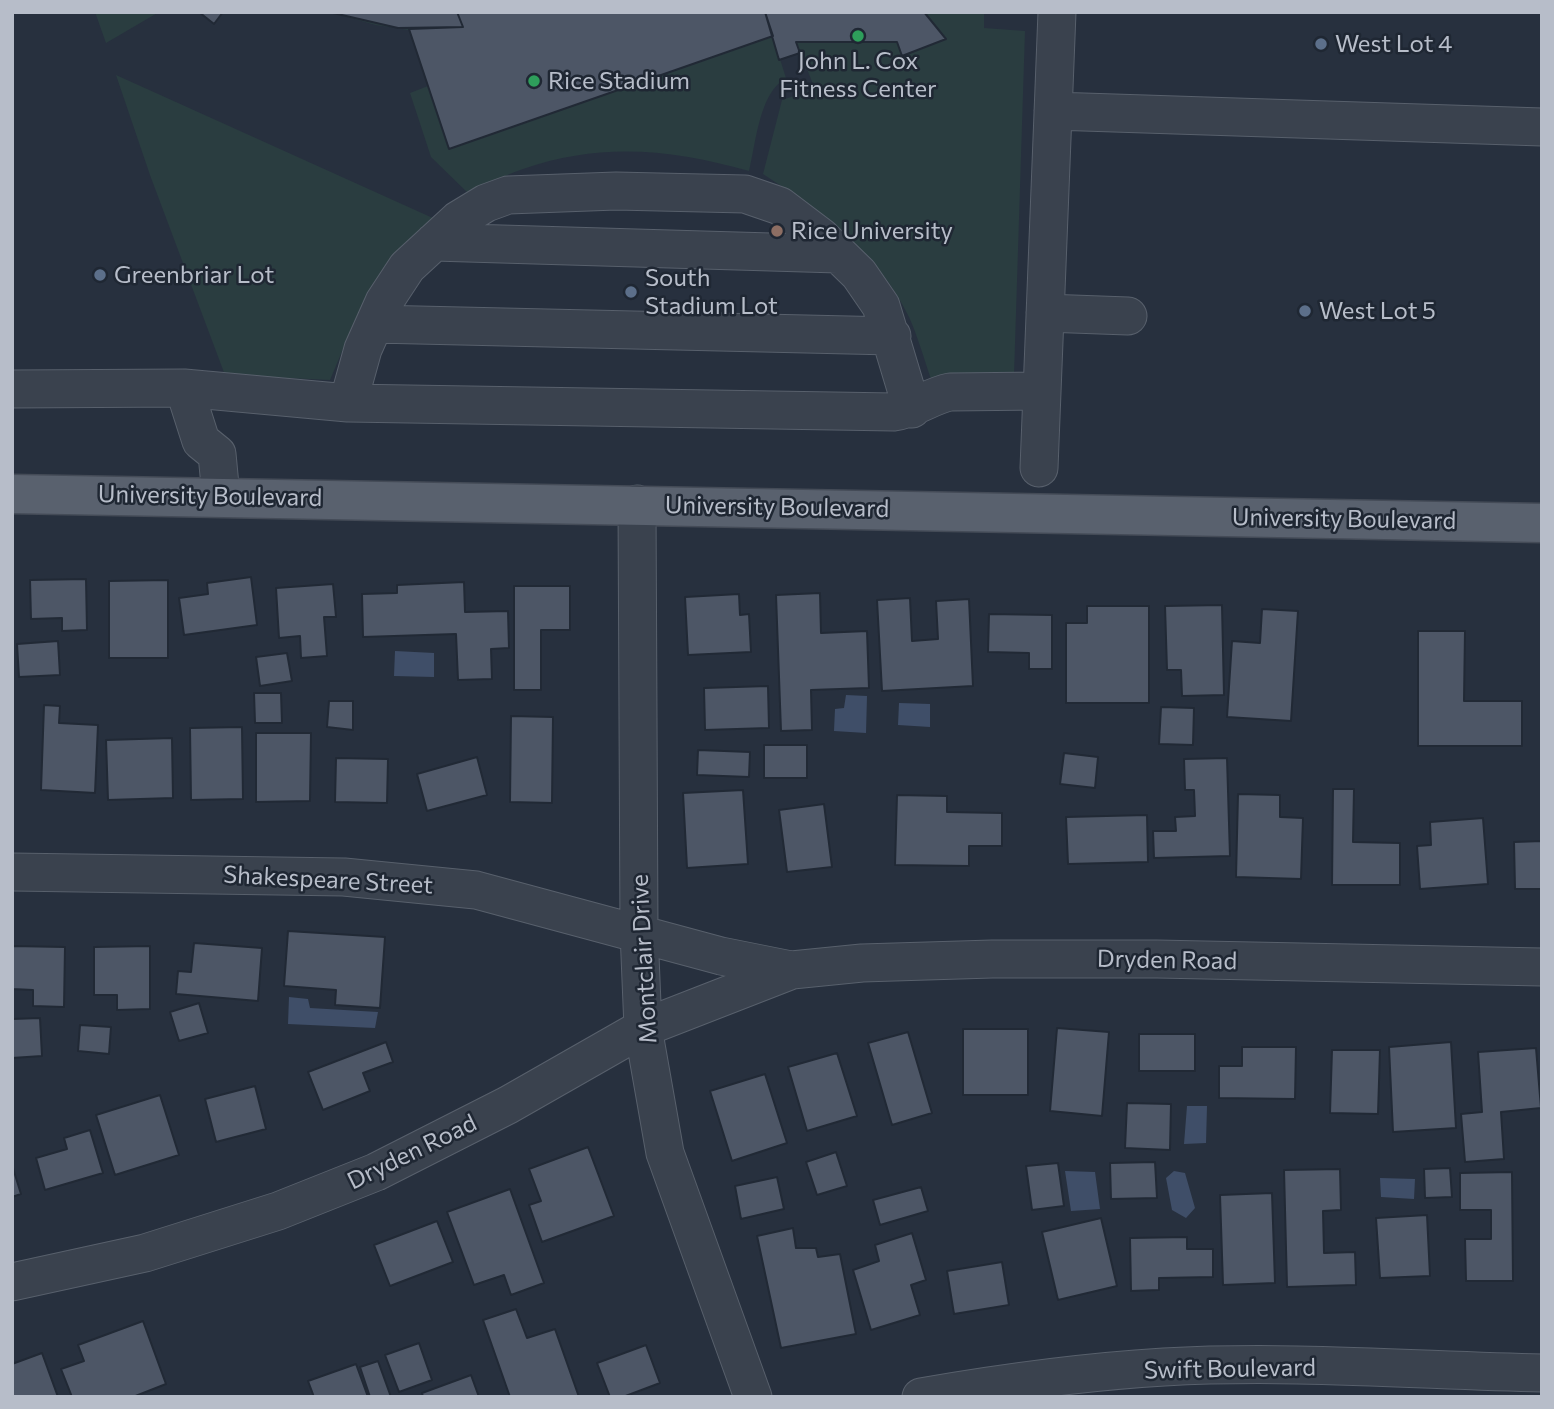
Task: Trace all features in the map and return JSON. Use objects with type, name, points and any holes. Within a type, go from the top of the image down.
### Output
[{"type":"main road","name":"University Boulevard","points":[[12,494],[1542,523]]},
{"type":"street","points":[[1039,468],[1057,12]]},
{"type":"street","points":[[1053,111],[1542,127]]},
{"type":"street","points":[[348,402],[363,349],[384,302],[407,267],[458,220],[486,203],[508,195],[616,191],[745,194],[780,206],[859,274],[881,306],[912,410]]},
{"type":"street","points":[[434,242],[838,254]]},
{"type":"street","points":[[1045,313],[1128,316]]},
{"type":"street","points":[[375,324],[892,336]]},
{"type":"street","points":[[12,389],[184,388],[348,402],[894,412],[912,410],[936,394],[950,392],[1042,391]]},
{"type":"street","points":[[184,388],[201,441],[217,454],[221,496]]},
{"type":"street","name":"Montclair Drive","points":[[637,504],[639,932],[643,1028],[665,1153],[753,1397]]},
{"type":"street","name":"Shakespeare Street","points":[[12,872],[344,877],[477,890],[639,932]]},
{"type":"street","name":"Dryden Road","points":[[639,932],[722,956],[792,970]]},
{"type":"street","name":"Dryden Road","points":[[12,1282],[145,1253],[278,1211],[376,1172],[508,1105],[643,1028],[792,970],[862,963],[1020,959],[1542,967]]},
{"type":"street","name":"Swift Boulevard","points":[[920,1397],[1016,1381],[1164,1367],[1273,1366],[1542,1373]]},
{"type":"shaded area","points":[[95,12],[159,12],[106,43]]},
{"type":"shaded area","points":[[329,12],[765,12],[786,78],[777,85],[764,107],[749,171],[720,163],[664,154],[608,152],[552,160],[523,169],[470,195],[431,157],[410,93],[428,86],[409,30],[376,25]]},
{"type":"shaded area","points":[[925,12],[984,12],[984,28],[1025,31],[1014,375],[931,379],[909,317],[881,273],[865,254],[827,219],[763,174],[782,100],[815,89],[796,42],[897,42],[903,55],[946,39]]},
{"type":"shaded area","points":[[116,75],[435,219],[384,268],[353,325],[330,380],[225,375],[150,175]]},
{"type":"water","points":[[395,651],[434,653],[434,677],[394,676]]},
{"type":"water","points":[[846,695],[867,696],[866,733],[834,731],[835,709],[844,708]]},
{"type":"water","points":[[899,703],[930,704],[930,727],[898,725]]},
{"type":"water","points":[[289,997],[308,999],[310,1008],[378,1012],[375,1028],[288,1024]]},
{"type":"water","points":[[1187,1106],[1207,1106],[1206,1143],[1184,1144]]},
{"type":"water","points":[[1065,1171],[1095,1172],[1100,1209],[1071,1211]]},
{"type":"water","points":[[1174,1171],[1185,1173],[1195,1208],[1186,1218],[1172,1210],[1166,1178]]},
{"type":"water","points":[[1380,1178],[1415,1179],[1414,1199],[1381,1197]]},
{"type":"building","points":[[199,12],[223,12],[214,24]]},
{"type":"building","points":[[329,12],[457,12],[463,27],[398,28]]},
{"type":"building","name":"Rice Stadium","points":[[457,12],[765,12],[773,36],[449,149],[409,29],[463,27]]},
{"type":"building","name":"John L. Cox Fitness Center","points":[[765,12],[924,12],[946,39],[902,56],[897,42],[796,42],[800,53],[779,60]]},
{"type":"building","points":[[251,577],[257,625],[184,635],[179,598],[208,594],[207,583]]},
{"type":"building","points":[[86,579],[87,630],[62,631],[62,618],[31,619],[30,580]]},
{"type":"building","points":[[168,580],[168,658],[109,658],[109,581]]},
{"type":"building","points":[[464,582],[465,612],[508,611],[509,648],[491,649],[492,679],[458,680],[456,634],[363,637],[362,594],[397,593],[397,585]]},
{"type":"building","points":[[333,584],[336,617],[324,617],[327,656],[301,658],[300,636],[279,638],[276,588]]},
{"type":"building","points":[[514,586],[570,586],[570,630],[541,630],[541,690],[514,690]]},
{"type":"building","points":[[820,593],[821,633],[867,631],[869,688],[811,690],[812,730],[781,731],[776,595]]},
{"type":"building","points":[[739,594],[740,615],[749,614],[751,652],[688,655],[685,597]]},
{"type":"building","points":[[910,598],[912,641],[938,639],[936,601],[969,599],[973,686],[882,691],[877,600]]},
{"type":"building","points":[[1222,605],[1224,695],[1182,696],[1181,670],[1167,670],[1165,606]]},
{"type":"building","points":[[1087,606],[1149,606],[1149,703],[1066,703],[1066,623],[1087,623]]},
{"type":"building","points":[[1262,609],[1298,611],[1291,721],[1227,717],[1232,641],[1260,643]]},
{"type":"building","points":[[989,614],[1052,615],[1052,669],[1029,669],[1029,653],[988,652]]},
{"type":"building","points":[[1418,631],[1465,631],[1464,701],[1522,701],[1522,746],[1418,746]]},
{"type":"building","points":[[58,641],[60,675],[19,677],[17,644]]},
{"type":"building","points":[[287,653],[292,681],[260,686],[256,657]]},
{"type":"building","points":[[768,686],[769,728],[705,730],[704,688]]},
{"type":"building","points":[[254,693],[281,693],[282,723],[255,723]]},
{"type":"building","points":[[329,701],[353,701],[353,730],[327,727]]},
{"type":"building","points":[[44,705],[60,706],[59,723],[98,725],[95,793],[41,790]]},
{"type":"building","points":[[1161,707],[1194,708],[1193,745],[1159,744]]},
{"type":"building","points":[[511,716],[553,717],[552,803],[510,802]]},
{"type":"building","points":[[242,727],[243,799],[191,800],[190,728]]},
{"type":"building","points":[[256,733],[311,733],[310,801],[256,802]]},
{"type":"building","points":[[172,738],[173,798],[108,800],[106,740]]},
{"type":"building","points":[[764,745],[807,745],[807,778],[764,778]]},
{"type":"building","points":[[698,750],[750,752],[749,777],[697,775]]},
{"type":"building","points":[[1064,753],[1098,757],[1095,788],[1060,784]]},
{"type":"building","points":[[477,757],[487,795],[427,811],[417,774]]},
{"type":"building","points":[[336,758],[388,759],[387,803],[335,802]]},
{"type":"building","points":[[1227,758],[1230,856],[1154,858],[1153,831],[1176,831],[1175,817],[1195,816],[1194,790],[1185,790],[1184,759]]},
{"type":"building","points":[[1333,789],[1354,789],[1353,842],[1400,843],[1400,885],[1332,885]]},
{"type":"building","points":[[743,790],[748,864],[687,868],[683,793]]},
{"type":"building","points":[[1238,794],[1280,795],[1280,817],[1303,818],[1301,879],[1236,877]]},
{"type":"building","points":[[897,795],[947,796],[947,812],[1002,813],[1002,846],[969,846],[969,866],[895,865]]},
{"type":"building","points":[[824,804],[832,867],[787,872],[779,810]]},
{"type":"building","points":[[1147,815],[1148,862],[1068,864],[1066,817]]},
{"type":"building","points":[[1483,818],[1488,884],[1420,889],[1417,846],[1431,845],[1430,822]]},
{"type":"building","points":[[1542,841],[1542,889],[1515,889],[1514,842]]},
{"type":"building","points":[[288,931],[385,937],[380,1008],[335,1005],[336,990],[284,986]]},
{"type":"building","points":[[194,943],[262,948],[258,1001],[176,994],[178,971],[191,972]]},
{"type":"building","points":[[12,946],[65,947],[64,1007],[33,1006],[33,990],[12,989]]},
{"type":"building","points":[[150,946],[150,1009],[117,1010],[117,995],[94,995],[94,947]]},
{"type":"building","points":[[199,1003],[208,1033],[179,1041],[170,1012]]},
{"type":"building","points":[[40,1018],[42,1056],[12,1058],[12,1019]]},
{"type":"building","points":[[80,1025],[111,1027],[109,1054],[78,1051]]},
{"type":"building","points":[[1057,1028],[1109,1032],[1102,1116],[1050,1111]]},
{"type":"building","points":[[963,1029],[1028,1029],[1028,1095],[963,1095]]},
{"type":"building","points":[[908,1032],[932,1113],[892,1125],[868,1043]]},
{"type":"building","points":[[1139,1034],[1195,1034],[1195,1071],[1139,1071]]},
{"type":"building","points":[[386,1042],[393,1062],[363,1073],[370,1091],[323,1110],[308,1072]]},
{"type":"building","points":[[1451,1042],[1456,1128],[1393,1132],[1389,1047]]},
{"type":"building","points":[[1242,1047],[1296,1047],[1295,1099],[1219,1098],[1219,1066],[1242,1066]]},
{"type":"building","points":[[1536,1048],[1541,1108],[1501,1112],[1504,1159],[1465,1162],[1461,1114],[1482,1112],[1478,1052]]},
{"type":"building","points":[[1332,1050],[1380,1050],[1378,1114],[1330,1113]]},
{"type":"building","points":[[837,1053],[857,1116],[807,1131],[788,1067]]},
{"type":"building","points":[[765,1074],[787,1143],[732,1161],[710,1091]]},
{"type":"building","points":[[255,1086],[266,1129],[216,1142],[205,1099]]},
{"type":"building","points":[[160,1095],[179,1155],[115,1175],[96,1115]]},
{"type":"building","points":[[1127,1103],[1171,1104],[1170,1150],[1125,1148]]},
{"type":"building","points":[[90,1130],[103,1173],[45,1190],[36,1158],[67,1149],[64,1138]]},
{"type":"building","points":[[588,1147],[614,1216],[542,1242],[529,1205],[541,1201],[529,1169]]},
{"type":"building","points":[[836,1152],[847,1186],[817,1195],[806,1162]]},
{"type":"building","points":[[1155,1162],[1157,1198],[1111,1199],[1110,1163]]},
{"type":"building","points":[[1058,1163],[1064,1206],[1032,1210],[1026,1166]]},
{"type":"building","points":[[12,1165],[21,1194],[12,1197]]},
{"type":"building","points":[[1450,1168],[1452,1197],[1425,1198],[1424,1169]]},
{"type":"building","points":[[1340,1169],[1341,1210],[1323,1211],[1324,1253],[1355,1252],[1356,1285],[1287,1287],[1284,1170]]},
{"type":"building","points":[[1512,1172],[1513,1281],[1466,1281],[1465,1239],[1491,1239],[1491,1210],[1460,1210],[1460,1173]]},
{"type":"building","points":[[777,1177],[784,1209],[741,1219],[735,1186]]},
{"type":"building","points":[[921,1187],[928,1211],[880,1225],[873,1200]]},
{"type":"building","points":[[510,1189],[544,1283],[511,1295],[504,1275],[474,1285],[447,1212]]},
{"type":"building","points":[[1272,1193],[1275,1283],[1223,1285],[1220,1195]]},
{"type":"building","points":[[1427,1215],[1430,1276],[1380,1278],[1376,1218]]},
{"type":"building","points":[[1101,1218],[1117,1286],[1058,1300],[1042,1232]]},
{"type":"building","points":[[437,1221],[453,1262],[390,1286],[374,1245]]},
{"type":"building","points":[[793,1228],[796,1248],[816,1248],[818,1257],[840,1254],[856,1334],[781,1348],[757,1236]]},
{"type":"building","points":[[912,1233],[926,1280],[911,1285],[920,1315],[871,1330],[853,1270],[879,1261],[875,1245]]},
{"type":"building","points":[[1187,1237],[1187,1249],[1213,1249],[1213,1277],[1159,1278],[1159,1290],[1131,1291],[1130,1238]]},
{"type":"building","points":[[1002,1262],[1009,1305],[954,1314],[947,1271]]},
{"type":"building","points":[[516,1309],[527,1338],[555,1329],[579,1397],[510,1397],[483,1320]]},
{"type":"building","points":[[143,1321],[166,1384],[133,1397],[72,1397],[61,1369],[84,1361],[78,1345]]},
{"type":"building","points":[[419,1343],[432,1380],[399,1392],[385,1355]]},
{"type":"building","points":[[646,1345],[660,1383],[623,1397],[610,1397],[597,1363]]},
{"type":"building","points":[[42,1353],[58,1397],[12,1397],[12,1364]]},
{"type":"building","points":[[378,1361],[391,1397],[370,1397],[360,1367]]},
{"type":"building","points":[[356,1364],[368,1397],[314,1397],[308,1381]]},
{"type":"building","points":[[471,1375],[479,1397],[423,1397],[422,1393]]},
{"type":"place","name":"John L. Cox Fitness Center","points":[[858,36]]},
{"type":"place","name":"West Lot 4","points":[[1321,44]]},
{"type":"place","name":"Rice Stadium","points":[[534,81]]},
{"type":"place","name":"Rice University","points":[[777,231]]},
{"type":"place","name":"Greenbriar Lot","points":[[100,275]]},
{"type":"place","name":"South Stadium Lot","points":[[631,292]]},
{"type":"place","name":"West Lot 5","points":[[1305,311]]}]
